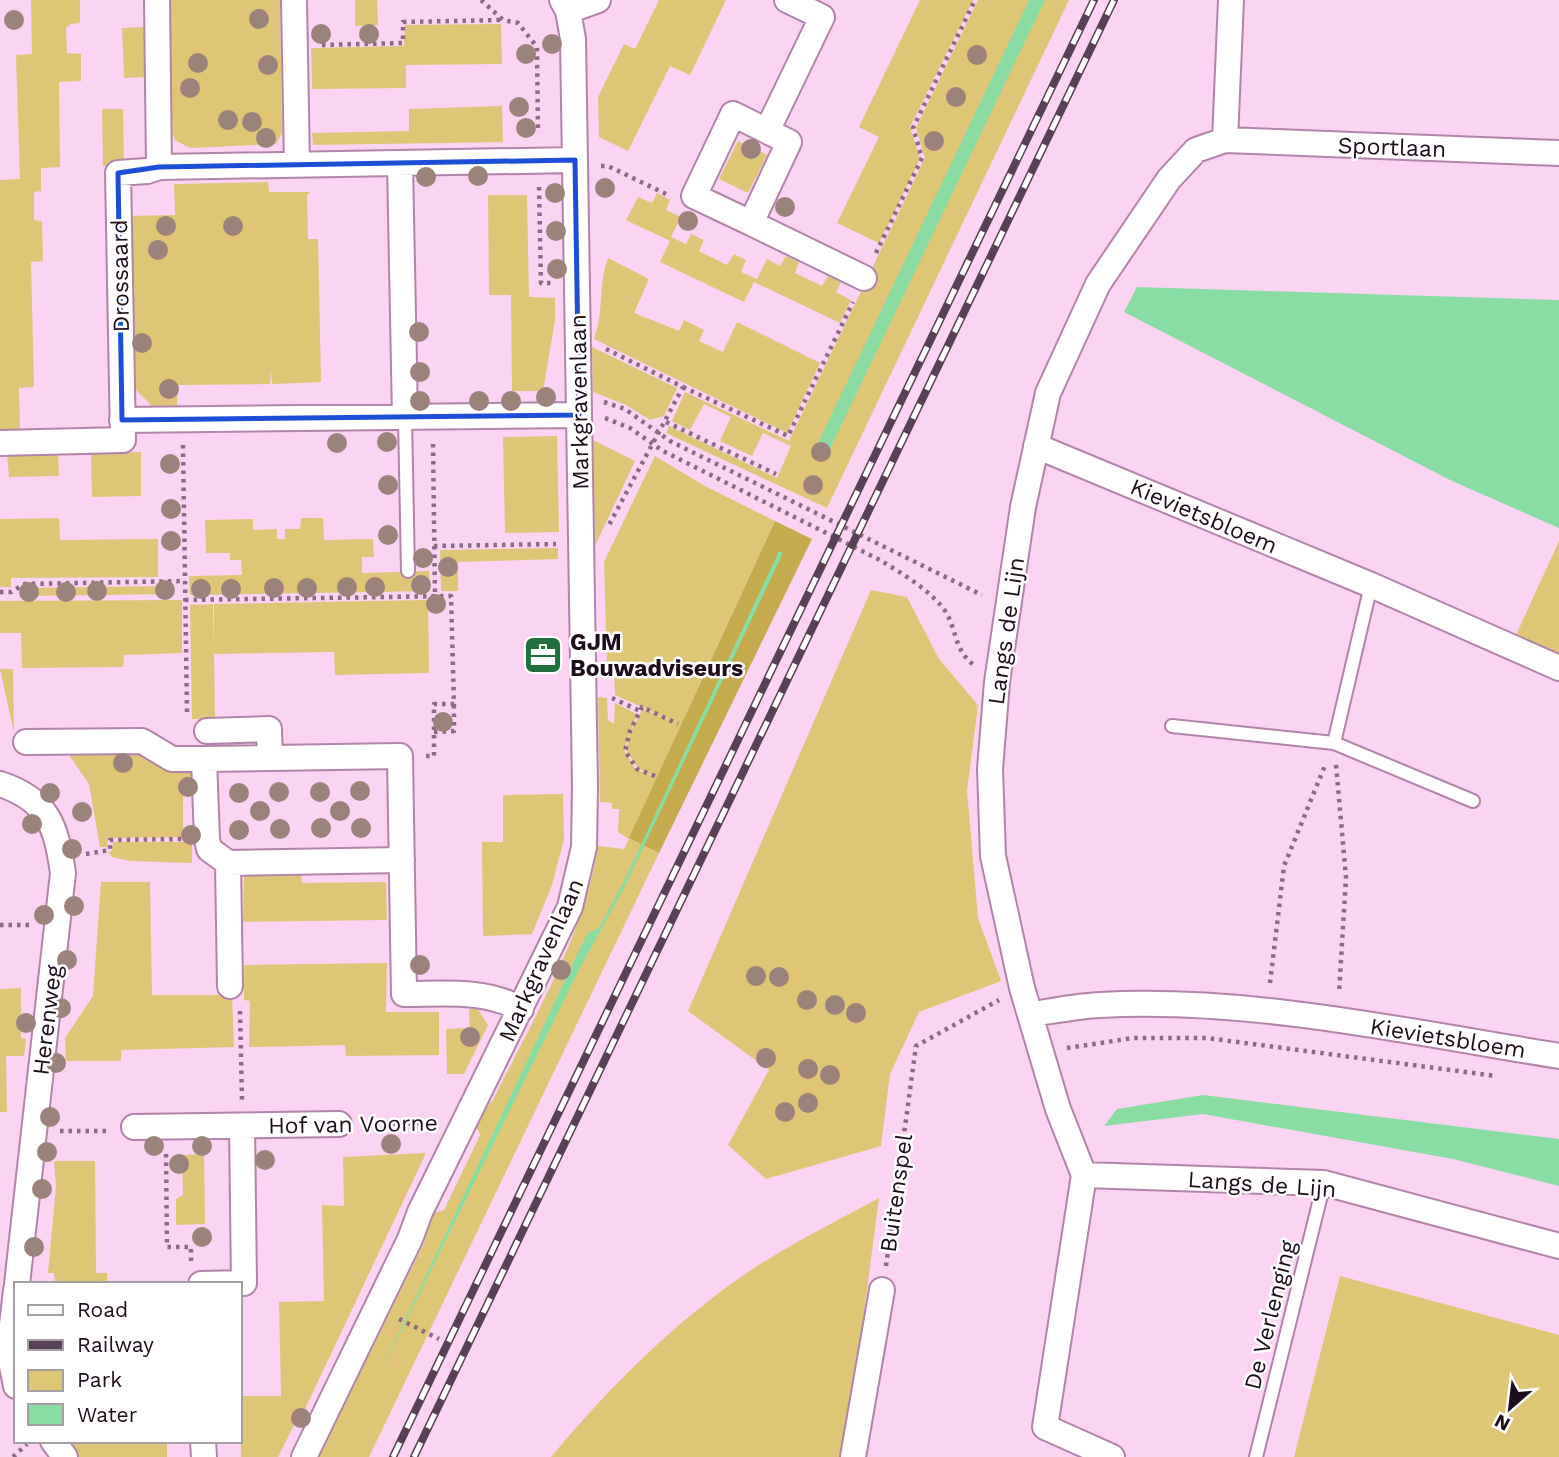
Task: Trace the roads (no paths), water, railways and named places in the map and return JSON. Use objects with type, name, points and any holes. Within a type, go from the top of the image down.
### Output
[{"type":"street","points":[[157,0],[159,167]]},
{"type":"street","points":[[294,0],[297,164]]},
{"type":"street","points":[[565,6],[598,0]]},
{"type":"street","points":[[1225,140],[1231,0]]},
{"type":"street","points":[[767,131],[822,17],[799,3]]},
{"type":"street","name":"Markgravenlaan","points":[[304,1457],[463,1123],[570,907],[581,869],[585,787],[573,39],[565,6]]},
{"type":"street","points":[[751,223],[789,142],[733,114],[694,196],[864,278]]},
{"type":"street","name":"Sportlaan","points":[[1225,140],[1559,153]]},
{"type":"street","name":"Langs de Lijn","points":[[1225,140],[1196,150],[1170,179],[1098,284],[1048,393],[1023,507],[1010,609],[997,682],[990,769],[993,856],[1022,988],[1032,1014],[1058,1109],[1084,1175],[1324,1183],[1559,1246]]},
{"type":"street","points":[[400,163],[405,417]]},
{"type":"street","name":"Drossaard","points":[[122,420],[118,173],[147,171],[159,167],[575,163]]},
{"type":"street","points":[[0,443],[123,440],[122,420],[432,417],[579,408]]},
{"type":"street","name":"Kievietsbloem","points":[[1036,446],[1371,585],[1559,668]]},
{"type":"street","points":[[197,724],[269,729],[270,758]]},
{"type":"street","points":[[26,742],[142,741],[172,759],[400,756],[404,994],[474,993],[500,999],[521,1009]]},
{"type":"street","points":[[204,759],[206,839],[209,849],[228,863],[402,860]]},
{"type":"street","name":"Herenweg","points":[[0,784],[18,789],[34,799],[46,814],[63,873],[16,1282]]},
{"type":"street","points":[[228,863],[230,986]]},
{"type":"street","name":"Kievietsbloem","points":[[1032,1014],[1099,1005],[1165,1005],[1266,1013],[1338,1021],[1559,1056]]},
{"type":"street","name":"Hof van Voorne","points":[[123,1129],[165,1126],[339,1125]]},
{"type":"street","name":"Hof van Voorne","points":[[242,1126],[242,1283]]},
{"type":"street","points":[[1084,1175],[1045,1427],[1112,1457]]},
{"type":"street","points":[[853,1457],[883,1290]]},
{"type":"street","points":[[14,1307],[9,1351],[14,1376]]},
{"type":"lane","points":[[405,417],[408,571]]},
{"type":"lane","points":[[1334,743],[1371,585]]},
{"type":"lane","points":[[1172,726],[1334,743],[1473,801]]},
{"type":"lane","name":"De Verlenging","points":[[1256,1457],[1324,1183]]},
{"type":"water","points":[[1029,0],[1045,0],[829,451],[817,445]]},
{"type":"water","points":[[1137,287],[1559,300],[1559,528],[1452,481],[1124,312]]},
{"type":"water","points":[[779,551],[783,553],[624,888],[581,966],[375,1384],[580,948],[588,933],[599,928],[623,883]]},
{"type":"water","points":[[1203,1095],[1559,1139],[1559,1186],[1453,1159],[1203,1114],[1104,1126],[1117,1109]]},
{"type":"railway","points":[[393,1457],[1094,0]]},
{"type":"railway","points":[[414,1457],[1114,0]]},
{"type":"place","name":"GJM Bouwadviseurs","points":[[543,655]]}]
